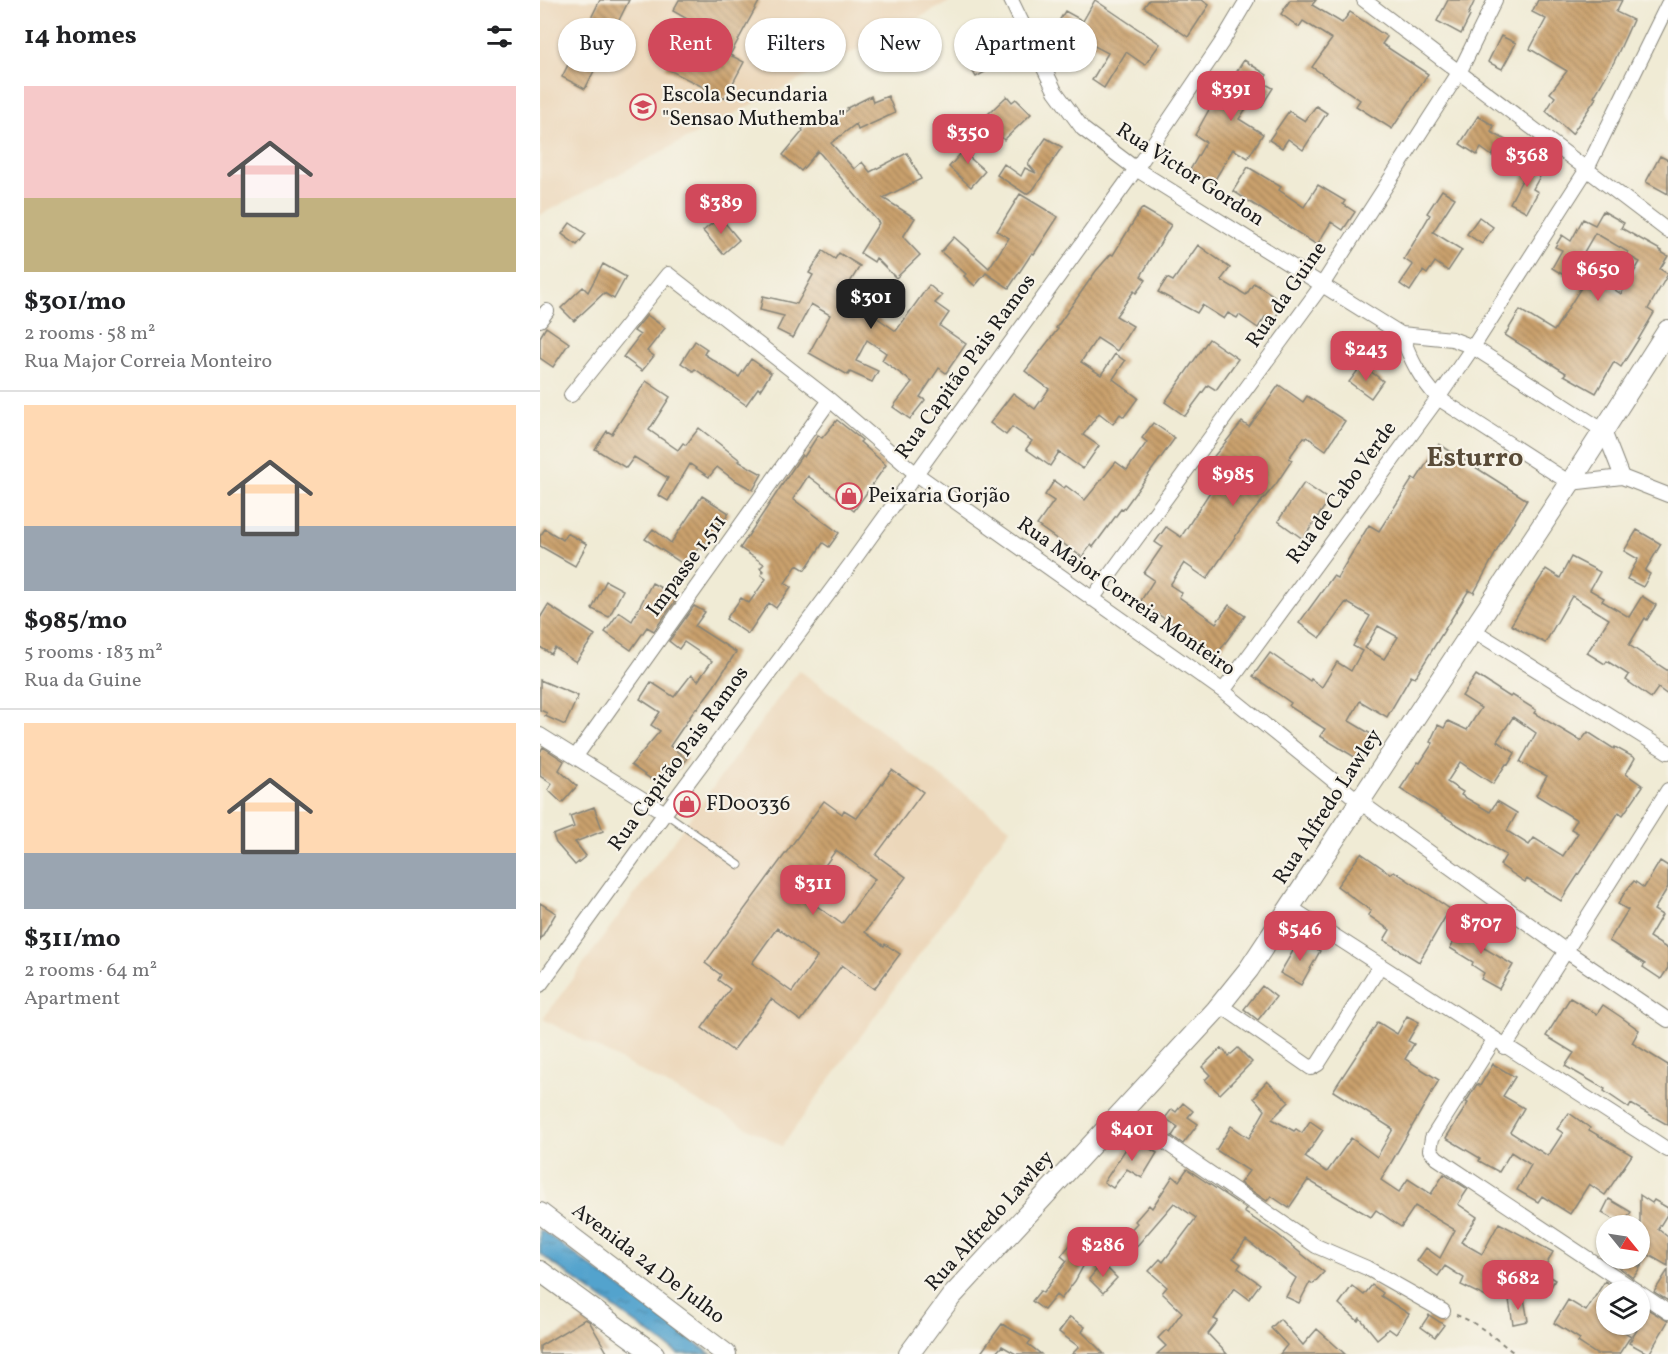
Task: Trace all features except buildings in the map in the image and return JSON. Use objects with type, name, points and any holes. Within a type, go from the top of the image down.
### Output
[{"type":"main road","name":"Rua Alfredo Lawley","points":[[909,1354],[951,1297],[1220,1005],[1248,969],[1291,908],[1668,330]]},
{"type":"main road","name":"Avenida 24 De Julho","points":[[540,1213],[726,1354]]},
{"type":"main road","points":[[540,1271],[654,1354]]},
{"type":"street","name":"Rua Victor Gordon","points":[[1011,0],[1055,91],[1083,129],[1136,169],[1401,334]]},
{"type":"street","name":"Rua Capitão Pais Ramos","points":[[540,985],[853,561],[1136,169],[1222,42],[1247,0]]},
{"type":"street","points":[[1364,0],[1668,231]]},
{"type":"street","name":"Rua da Guine","points":[[1092,599],[1322,285],[1460,71],[1495,0]]},
{"type":"street","name":"Rua de Cabo Verde","points":[[1223,691],[1473,347],[1587,169],[1668,4]]},
{"type":"street","name":"Rua Major Correia Monteiro","points":[[571,395],[668,274],[830,400],[915,473],[1223,691],[1360,802],[1566,951],[1668,1020]]},
{"type":"street","points":[[1622,477],[1604,431],[1473,347],[1452,339],[1401,334],[1412,363],[1438,398],[1570,483],[1622,477],[1668,495]]},
{"type":"street","name":"Impasse 1.511","points":[[576,756],[830,400]]},
{"type":"street","points":[[1473,630],[1668,752]]},
{"type":"street","points":[[540,735],[665,813]]},
{"type":"street","points":[[1622,1281],[1437,1158],[1430,1150],[1432,1138],[1566,951],[1668,790]]},
{"type":"street","points":[[1291,908],[1668,1150]]},
{"type":"street","points":[[1220,1005],[1311,1068],[1318,1064],[1380,966]]},
{"type":"street","points":[[1121,1112],[1316,1246],[1367,1268],[1443,1311]]},
{"type":"street","points":[[1650,1299],[1668,1311]]},
{"type":"lane","points":[[665,813],[739,865]]},
{"type":"path","points":[[1443,1311],[1472,1320],[1516,1354]]},
{"type":"shaded area","name":"Escola Secundaria \"Sensao Muthemba\"","points":[[540,0],[953,0],[918,18],[858,18],[858,49],[846,56],[846,18],[745,18],[745,72],[815,72],[540,215]]},
{"type":"shaded area","points":[[799,670],[1010,828],[782,1146],[543,1019]]},
{"type":"water","points":[[540,1229],[711,1354],[678,1354],[540,1254]]},
{"type":"place","name":"Escola Secundaria \"Sensao Muthemba\"","points":[[643,107]]},
{"type":"place","name":"Peixaria Gorjão","points":[[849,496]]},
{"type":"place","name":"FD00336","points":[[687,804]]},
{"type":"district","name":"Esturro","points":[[1475,459]]}]
